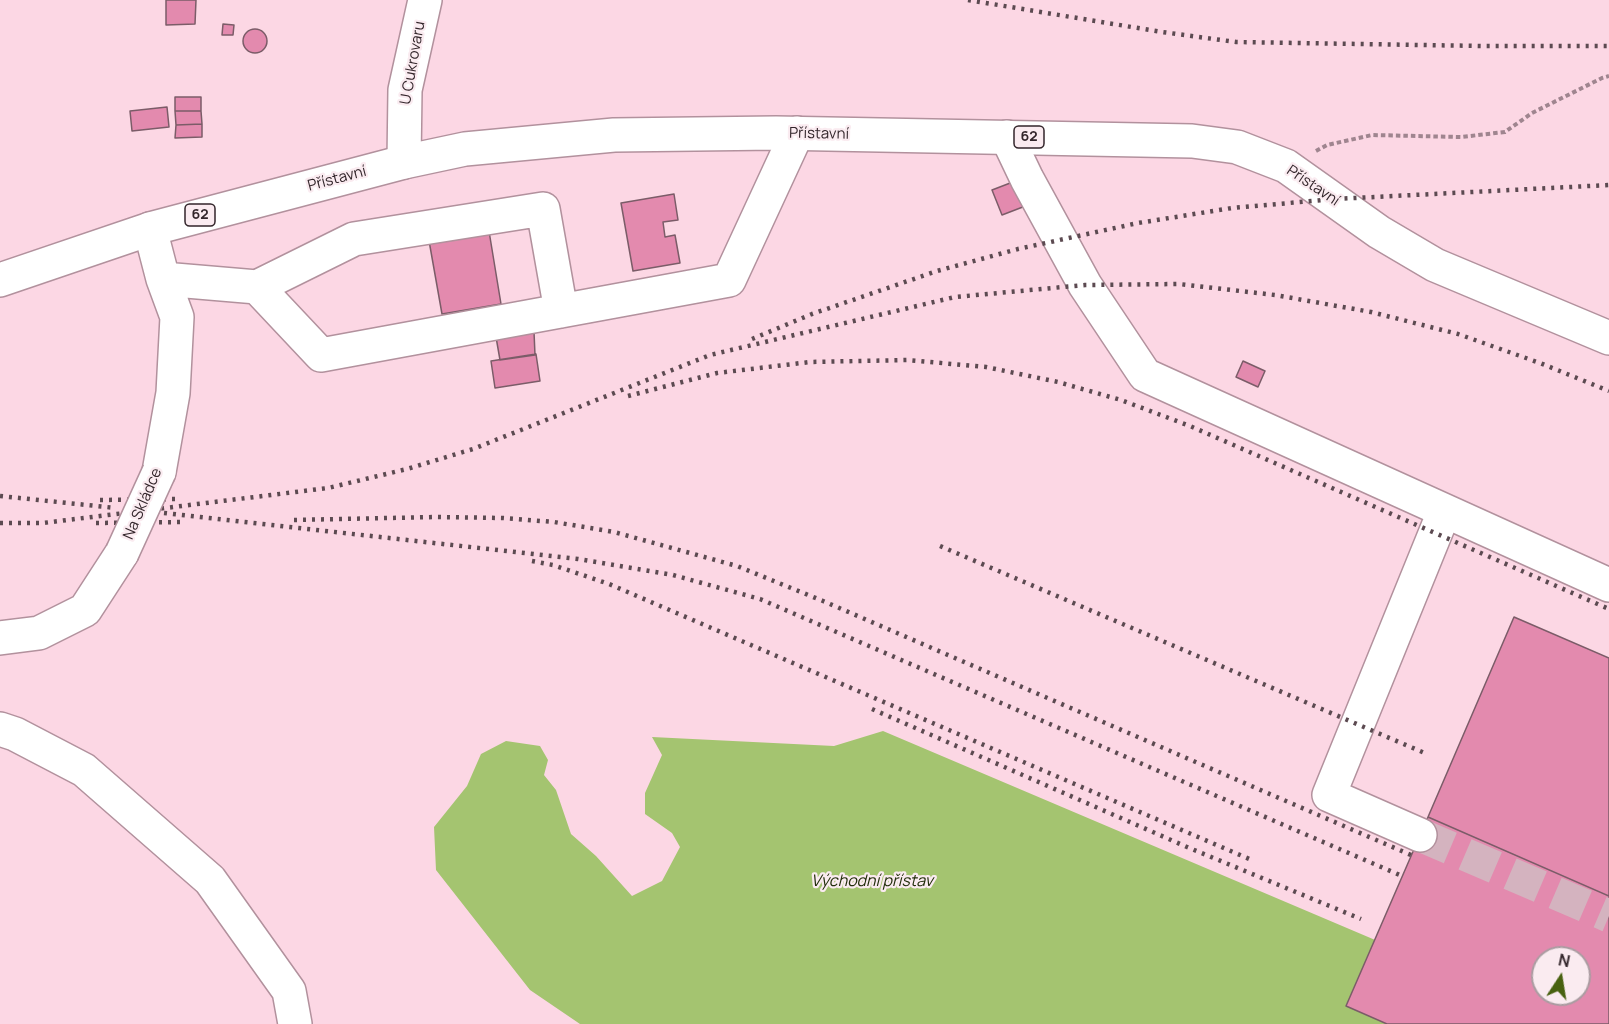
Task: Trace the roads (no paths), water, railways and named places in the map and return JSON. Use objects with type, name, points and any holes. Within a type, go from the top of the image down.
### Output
[{"type":"main road","name":"U Cukrovaru","points":[[404,162],[405,90],[424,0]]},
{"type":"main road","name":"Přístavní","points":[[0,280],[150,228],[404,162],[465,149],[614,135],[797,133],[1192,141],[1237,147],[1286,166],[1379,232],[1435,265],[1609,338]]},
{"type":"main road","points":[[257,287],[321,355],[729,280],[797,133]]},
{"type":"main road","points":[[1007,137],[1085,285],[1145,375],[1609,585]]},
{"type":"main road","points":[[164,279],[257,287],[354,239],[543,209],[561,311]]},
{"type":"main road","name":"Na Skládce","points":[[0,638],[39,633],[85,610],[122,553],[159,471],[173,393],[177,317],[150,228]]},
{"type":"main road","points":[[1420,835],[1329,795],[1444,512]]},
{"type":"main road","points":[[0,729],[15,734],[84,770],[210,880],[289,991],[295,1024]]},
{"type":"water","name":"Východní přístav","points":[[883,731],[1573,1024],[580,1024],[530,990],[436,870],[434,827],[467,786],[481,754],[506,741],[540,746],[548,760],[544,775],[556,790],[571,834],[596,856],[632,896],[662,881],[680,847],[672,833],[645,814],[645,793],[662,755],[652,737],[834,746]]},
{"type":"tunnel","points":[[1420,835],[1609,916]]},
{"type":"railway","points":[[968,0],[1236,42],[1609,46]]},
{"type":"railway","points":[[752,339],[812,314],[937,271],[1018,249],[1138,223],[1232,208],[1335,199],[1609,185]]},
{"type":"railway","points":[[0,523],[43,523],[328,488],[407,469],[473,449],[710,355],[955,297],[1085,285],[1179,284],[1275,295],[1371,312],[1458,334],[1540,363],[1609,391]]},
{"type":"railway","points":[[628,396],[717,373],[810,362],[907,360],[986,367],[1058,382],[1121,400],[1190,426],[1609,609]]},
{"type":"railway","points":[[0,496],[116,508]]},
{"type":"railway","points":[[100,500],[178,499]]},
{"type":"railway","points":[[164,513],[578,559],[673,575],[760,599],[1402,876]]},
{"type":"railway","points":[[294,520],[435,517],[503,518],[554,522],[614,532],[737,566],[1411,855]]},
{"type":"railway","points":[[96,523],[183,522]]},
{"type":"railway","points":[[940,546],[1427,754]]},
{"type":"railway","points":[[532,561],[553,565],[609,584],[1254,861]]},
{"type":"railway","points":[[872,709],[1187,847],[1361,919]]}]
